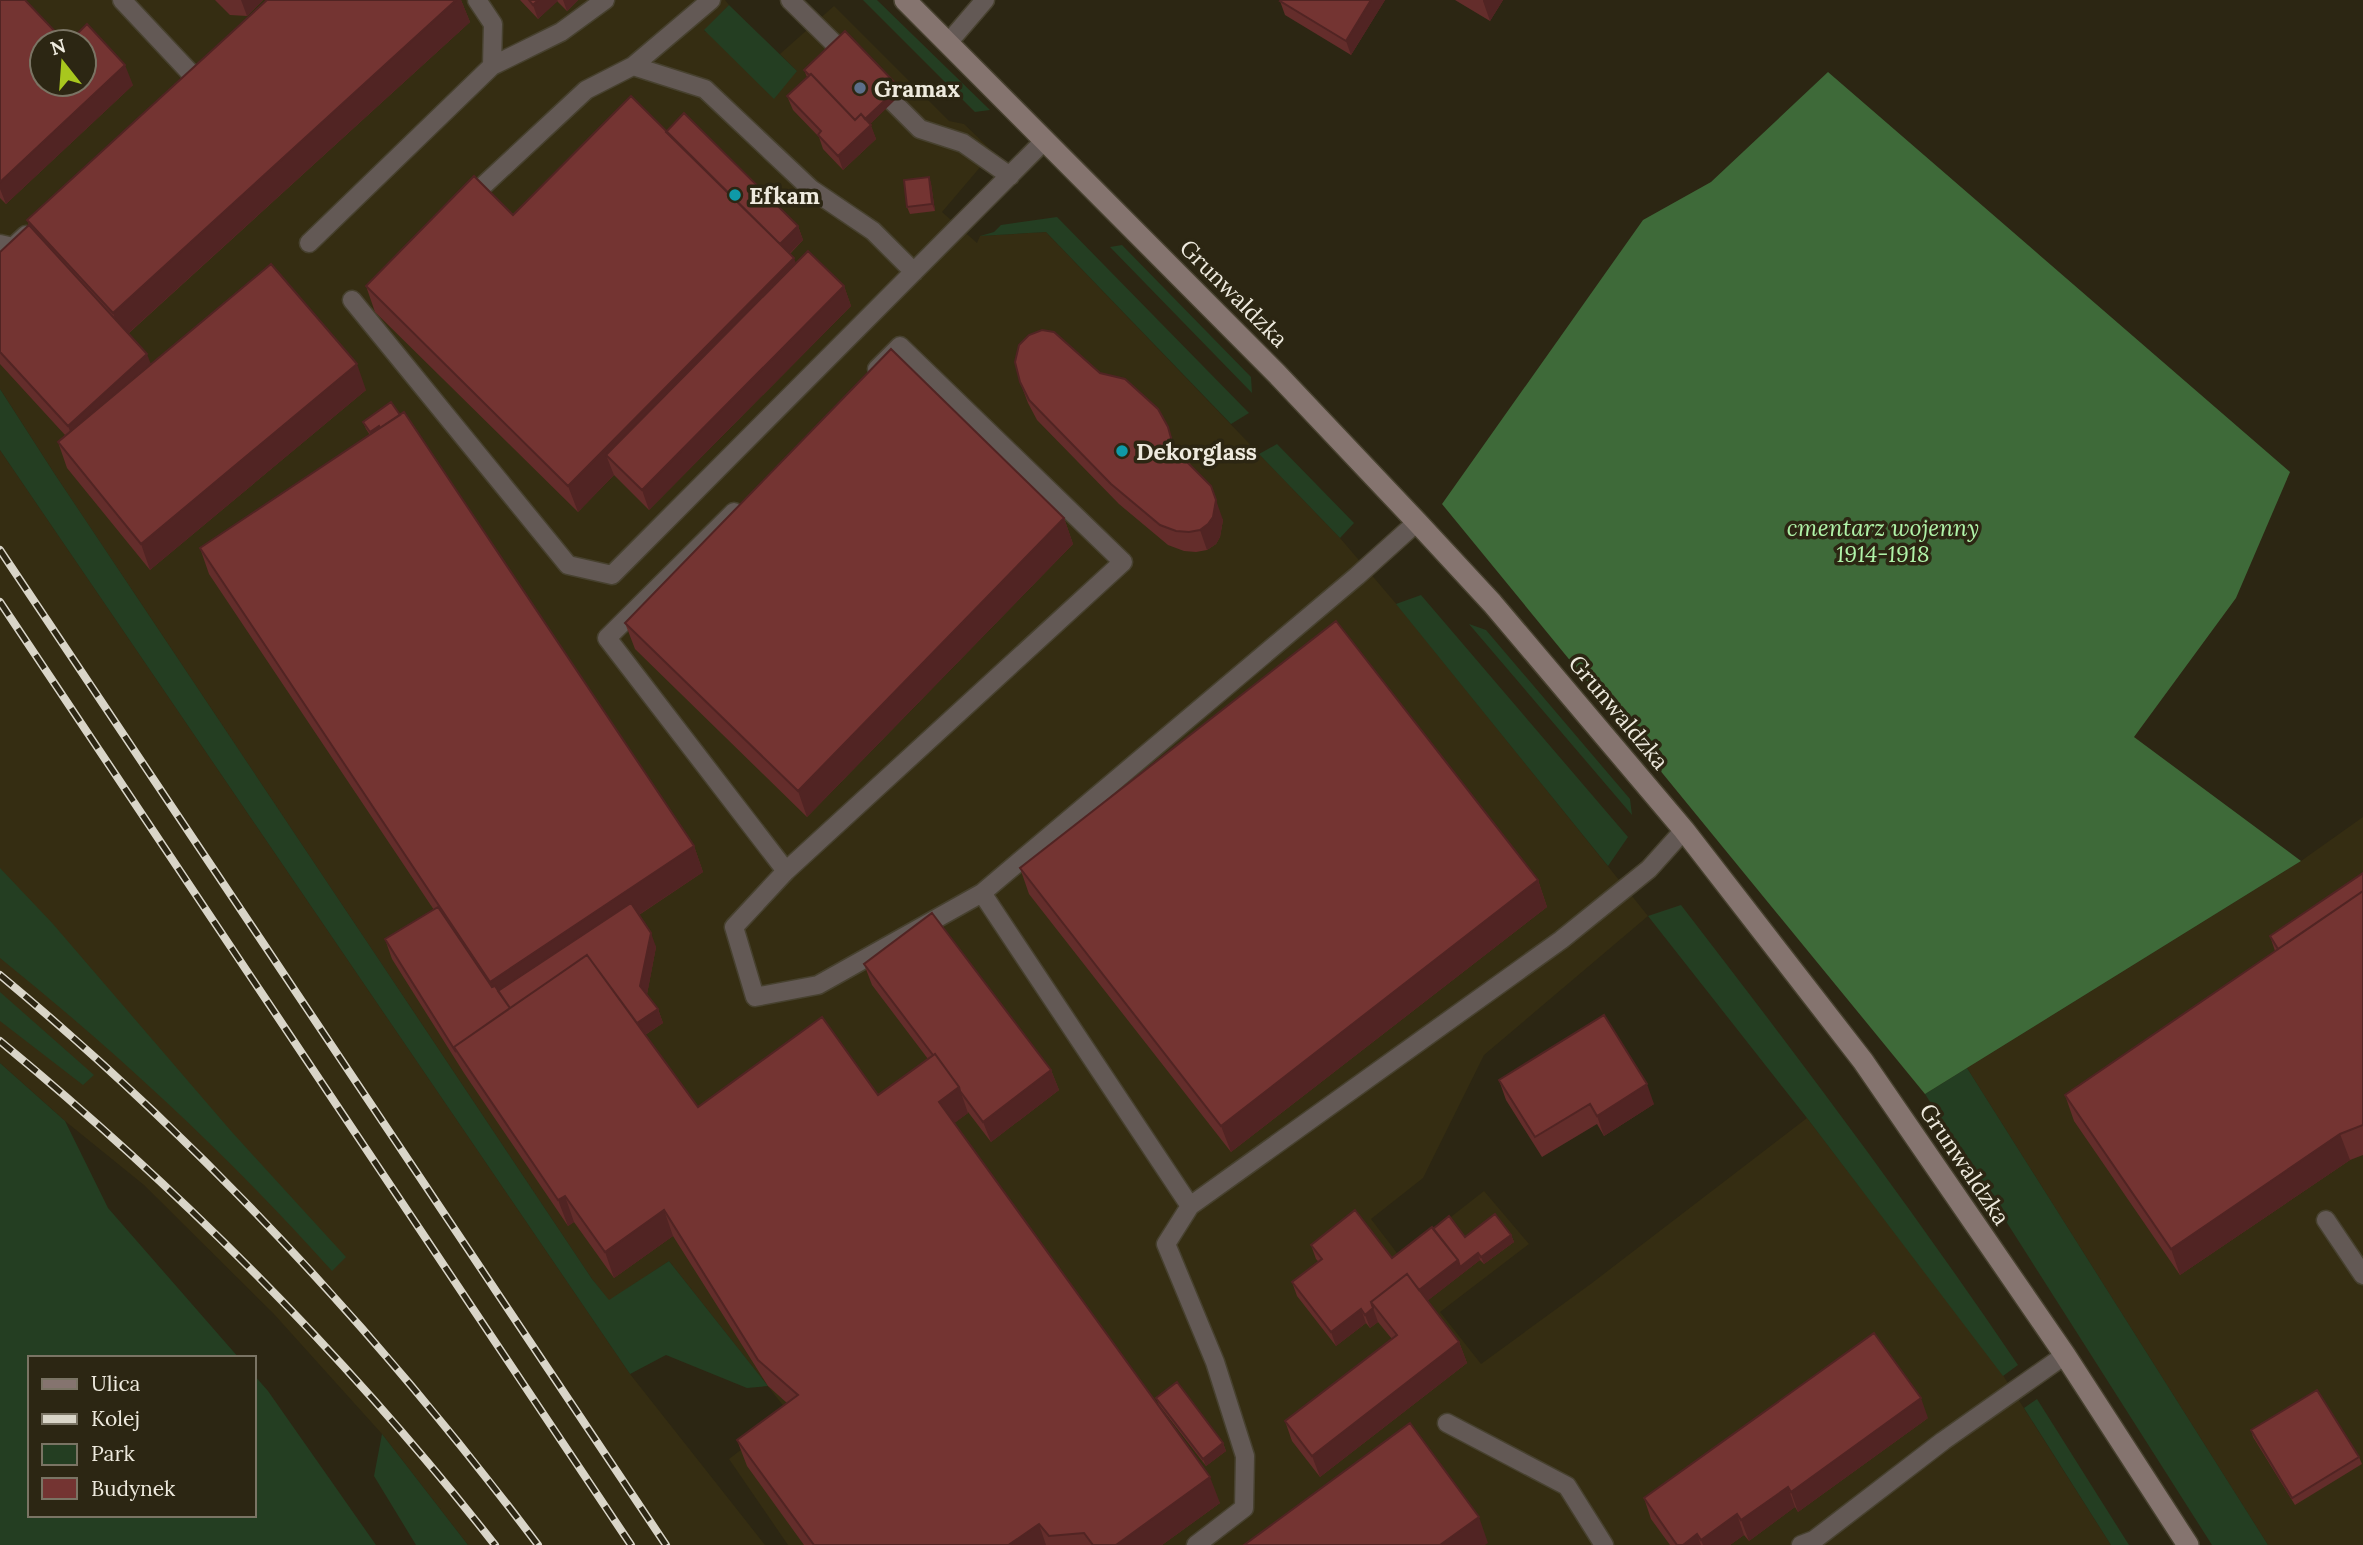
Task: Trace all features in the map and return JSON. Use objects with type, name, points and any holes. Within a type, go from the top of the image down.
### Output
[{"type":"main road","name":"Grunwaldzka","points":[[905,0],[1278,373],[1492,603],[1684,830],[1863,1061],[2065,1355],[2188,1545]]},
{"type":"lane","points":[[122,0],[197,80]]},
{"type":"lane","points":[[477,0],[493,24],[492,66]]},
{"type":"lane","points":[[309,243],[492,66],[561,32],[605,0]]},
{"type":"lane","points":[[485,184],[586,90],[633,66],[710,0]]},
{"type":"lane","points":[[790,0],[920,129],[963,143],[1010,176]]},
{"type":"lane","points":[[948,43],[985,0]]},
{"type":"lane","points":[[633,66],[705,89],[811,189],[873,231],[914,272]]},
{"type":"lane","points":[[352,300],[568,565],[612,575],[1045,141]]},
{"type":"lane","points":[[0,244],[13,247],[44,219]]},
{"type":"lane","points":[[861,385],[900,346],[1123,562],[786,871],[734,927],[755,997],[818,985],[982,893],[1357,576],[1417,522]]},
{"type":"lane","points":[[744,502],[607,638],[786,871]]},
{"type":"lane","points":[[1196,1545],[1244,1508],[1245,1456],[1215,1362],[1166,1244],[1190,1206],[1562,940],[1649,869],[1684,830]]},
{"type":"lane","points":[[982,893],[1190,1206]]},
{"type":"lane","points":[[2326,1220],[2363,1275]]},
{"type":"lane","points":[[1801,1545],[1814,1540],[1943,1441],[2065,1355]]},
{"type":"lane","points":[[1447,1423],[1567,1486],[1604,1545]]},
{"type":"shaded area","name":"Dekorglass","points":[[0,0],[725,0],[729,5],[704,31],[797,71],[780,54],[834,6],[949,121],[964,124],[993,152],[942,212],[977,243],[980,236],[1046,232],[1340,538],[1404,613],[1648,916],[1484,1055],[1423,1178],[1371,1219],[1400,1257],[1484,1191],[1529,1244],[1440,1312],[1481,1364],[1592,1283],[1807,1118],[1997,1366],[2111,1545],[788,1545],[729,1459],[789,1413],[669,1261],[609,1301],[0,389]]},
{"type":"shaded area","points":[[0,450],[630,1374],[765,1545],[468,1545],[382,1434],[273,1313],[144,1185],[65,1121],[0,1063]]},
{"type":"shaded area","points":[[2363,817],[2363,1545],[2268,1545],[1967,1068],[2301,861]]},
{"type":"green space","points":[[863,0],[877,0],[990,110],[975,112]]},
{"type":"green space","points":[[729,5],[797,71],[774,99],[704,30]]},
{"type":"green space","name":"cmentarz wojenny 1914-1918","points":[[1828,72],[2290,472],[2236,598],[2134,737],[2301,861],[1925,1094],[1442,504],[1643,220],[1711,182]]},
{"type":"green space","points":[[1057,217],[1249,413],[1231,424],[1046,232],[980,236],[994,232],[1001,225]]},
{"type":"green space","points":[[1122,245],[1251,377],[1252,393],[1110,247]]},
{"type":"green space","points":[[0,389],[592,1279],[609,1300],[669,1261],[768,1386],[747,1388],[666,1355],[630,1374],[0,450]]},
{"type":"green space","points":[[1277,444],[1354,523],[1340,538],[1259,454]]},
{"type":"green space","points":[[1421,595],[1628,837],[1608,866],[1396,604]]},
{"type":"green space","points":[[1469,624],[1486,630],[1630,799],[1632,815]]},
{"type":"green space","points":[[0,868],[53,924],[231,1131],[346,1257],[332,1271],[214,1147],[87,1031],[0,958]]},
{"type":"green space","points":[[1681,905],[1853,1132],[2018,1365],[2003,1376],[1807,1118],[1648,916]]},
{"type":"green space","points":[[0,992],[94,1075],[83,1085],[0,1021]]},
{"type":"green space","points":[[0,1063],[65,1121],[108,1208],[237,1356],[28,1356],[28,1517],[256,1517],[256,1377],[376,1545],[0,1545]]},
{"type":"green space","points":[[1967,1068],[2268,1545],[2212,1545],[1925,1094]]},
{"type":"green space","points":[[2037,1399],[2129,1545],[2111,1545],[2024,1408]]},
{"type":"green space","points":[[382,1434],[468,1545],[416,1545],[374,1476]]},
{"type":"building","points":[[0,0],[25,0],[52,28],[28,28],[28,98],[90,98],[0,182]]},
{"type":"building","points":[[267,0],[456,0],[113,313],[27,220]]},
{"type":"building","points":[[1281,0],[1371,0],[1346,41]]},
{"type":"building","points":[[845,31],[899,87],[865,119],[861,114],[855,120],[804,70]]},
{"type":"building","points":[[98,36],[125,65],[98,90]]},
{"type":"building","points":[[811,74],[855,120],[861,114],[871,125],[838,156],[818,135],[821,131],[787,96]]},
{"type":"building","points":[[631,96],[794,258],[568,486],[366,286],[474,176],[513,215]]},
{"type":"building","points":[[684,113],[798,226],[780,244],[666,132]]},
{"type":"building","points":[[929,177],[932,204],[907,207],[904,180]]},
{"type":"building","points":[[29,225],[147,354],[68,426],[0,352],[0,252]]},
{"type":"building","points":[[808,251],[844,286],[642,490],[606,455]]},
{"type":"building","points":[[271,264],[357,364],[141,544],[58,442]]},
{"type":"building","name":"Dekorglass","points":[[1042,330],[1054,332],[1100,373],[1125,379],[1158,409],[1168,427],[1174,449],[1211,486],[1216,500],[1213,517],[1208,524],[1200,530],[1189,532],[1160,525],[1111,484],[1029,400],[1020,382],[1015,362],[1019,345],[1029,335]]},
{"type":"building","points":[[891,349],[1064,518],[798,791],[625,623]]},
{"type":"building","points":[[391,402],[400,415],[370,432],[363,422]]},
{"type":"building","points":[[404,412],[694,846],[490,982],[200,548]]},
{"type":"building","points":[[1336,621],[1538,880],[1221,1126],[1020,868]]},
{"type":"building","points":[[2363,873],[2363,891],[2278,949],[2270,936]]},
{"type":"building","points":[[2363,891],[2363,1125],[2340,1134],[2171,1249],[2065,1095]]},
{"type":"building","points":[[631,903],[651,933],[640,986],[658,1009],[637,1023],[587,955],[510,1008],[498,991]]},
{"type":"building","points":[[438,907],[492,987],[495,986],[510,1008],[454,1047],[456,1052],[385,939]]},
{"type":"building","points":[[932,913],[1051,1070],[983,1122],[935,1054],[933,1055],[864,964]]},
{"type":"building","points":[[587,955],[698,1107],[822,1017],[878,1095],[935,1054],[959,1087],[939,1102],[1210,1477],[1116,1545],[1093,1545],[1084,1533],[1049,1536],[1039,1524],[1011,1545],[814,1545],[737,1440],[798,1395],[758,1360],[664,1210],[605,1252],[565,1196],[558,1200],[454,1047]]},
{"type":"building","points":[[1604,1015],[1647,1084],[1597,1116],[1590,1104],[1535,1137],[1499,1080]]},
{"type":"building","points":[[1355,1210],[1392,1258],[1432,1227],[1458,1260],[1419,1290],[1407,1274],[1371,1302],[1373,1308],[1365,1315],[1361,1309],[1331,1332],[1292,1282],[1322,1259],[1311,1245]]},
{"type":"building","points":[[1495,1214],[1511,1235],[1481,1257],[1478,1253],[1460,1267],[1458,1260],[1433,1229],[1449,1216],[1465,1237]]},
{"type":"building","points":[[1407,1274],[1459,1342],[1312,1456],[1285,1421],[1397,1335],[1371,1302]]},
{"type":"building","points":[[1874,1333],[1921,1398],[1791,1492],[1788,1487],[1741,1520],[1737,1514],[1701,1540],[1697,1534],[1683,1545],[1677,1545],[1644,1498]]},
{"type":"building","points":[[1177,1382],[1223,1443],[1203,1459],[1156,1398]]},
{"type":"building","points":[[2317,1390],[2359,1457],[2292,1498],[2251,1430]]},
{"type":"building","points":[[1410,1423],[1479,1517],[1440,1545],[1244,1545]]},
{"type":"railway","points":[[0,550],[666,1545]]},
{"type":"railway","points":[[0,602],[631,1545]]},
{"type":"railway","points":[[0,975],[147,1105],[286,1244],[416,1391],[538,1545]]},
{"type":"railway","points":[[0,1041],[134,1157],[261,1280],[382,1409],[495,1545]]},
{"type":"place","name":"Gramax","points":[[860,88]]},
{"type":"place","name":"Efkam","points":[[735,195]]},
{"type":"place","name":"Dekorglass","points":[[1122,451]]}]
